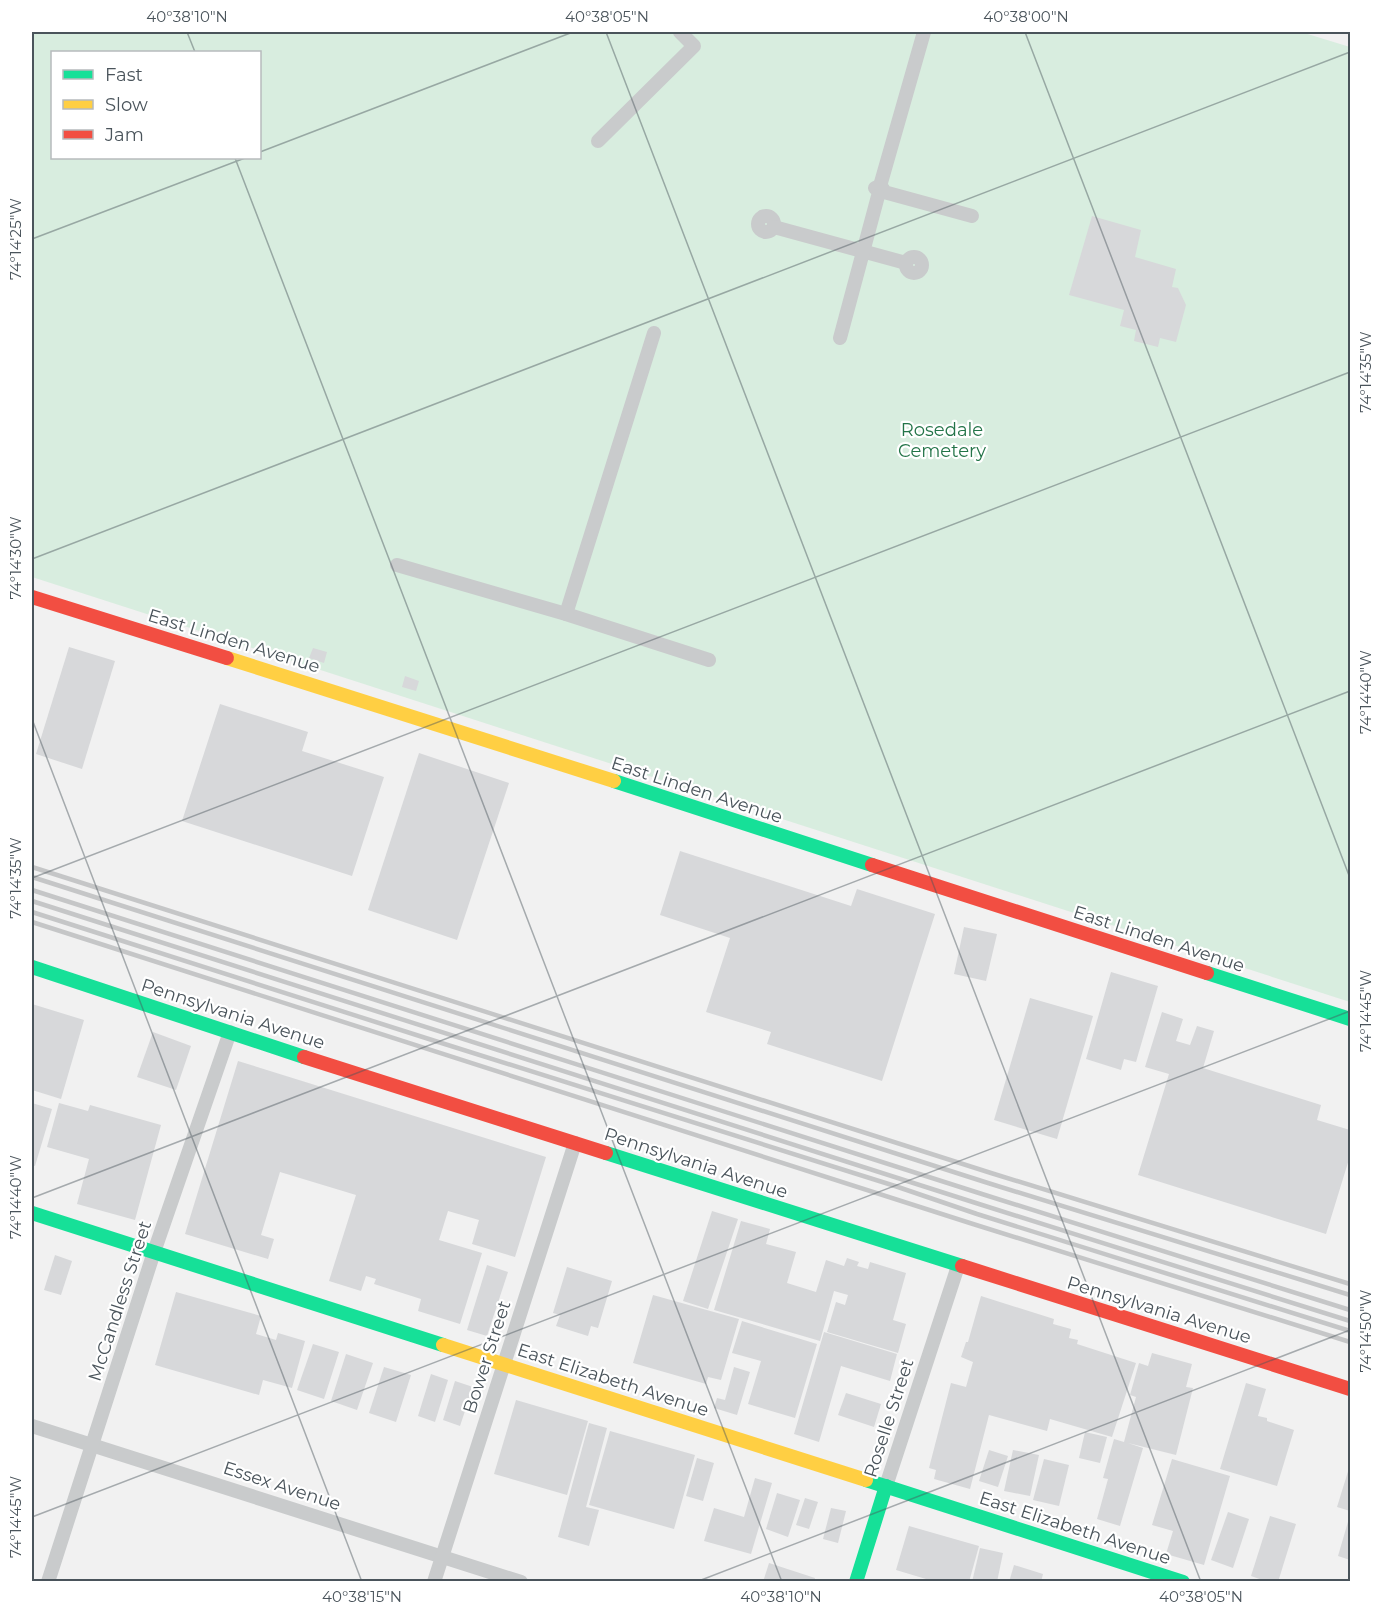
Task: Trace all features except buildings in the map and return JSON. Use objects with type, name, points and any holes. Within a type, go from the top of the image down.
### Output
[{"type":"street","points":[[598,141],[694,46],[680,32]]},
{"type":"street","points":[[840,338],[924,32]]},
{"type":"street","points":[[881,192],[972,216]]},
{"type":"street","points":[[774,227],[906,263]]},
{"type":"street","points":[[566,614],[654,333]]},
{"type":"street","points":[[397,565],[566,614],[709,660]]},
{"type":"street","name":"East Linden Avenue","points":[[32,597],[370,703],[1350,1019]]},
{"type":"street","name":"Pennsylvania Avenue","points":[[32,967],[369,1078],[1350,1389]]},
{"type":"street","name":"McCandless Street","points":[[48,1581],[154,1252],[230,1032]]},
{"type":"street","name":"Bower Street","points":[[434,1581],[575,1143]]},
{"type":"street","name":"East Elizabeth Avenue","points":[[32,1213],[1183,1581]]},
{"type":"street","name":"Roselle Street","points":[[856,1581],[958,1266]]},
{"type":"street","name":"Essex Avenue","points":[[32,1426],[521,1581]]},
{"type":"green space","name":"Rosedale Cemetery","points":[[32,32],[1301,32],[1350,47],[1350,1002],[32,577]]},
{"type":"railway","points":[[32,867],[991,1173],[1350,1284]]},
{"type":"railway","points":[[32,877],[988,1183],[1350,1295]]},
{"type":"railway","points":[[32,890],[1350,1310]]},
{"type":"railway","points":[[32,901],[1350,1321]]},
{"type":"railway","points":[[32,912],[1350,1331]]},
{"type":"railway","points":[[32,922],[973,1224],[1350,1342]]},
{"type":"traffic: fast","points":[[614,781],[872,865]]},
{"type":"traffic: fast","points":[[32,967],[304,1057]]},
{"type":"traffic: fast","points":[[1207,973],[1350,1019]]},
{"type":"traffic: fast","points":[[606,1153],[962,1266]]},
{"type":"traffic: fast","points":[[32,1213],[443,1345]]},
{"type":"traffic: fast","points":[[866,1480],[1183,1582]]},
{"type":"traffic: fast","points":[[856,1582],[886,1486]]},
{"type":"traffic: slow","points":[[227,658],[614,781]]},
{"type":"traffic: slow","points":[[443,1345],[866,1480]]},
{"type":"traffic: jam","points":[[32,597],[227,658]]},
{"type":"traffic: jam","points":[[872,865],[1207,973]]},
{"type":"traffic: jam","points":[[304,1057],[606,1153]]},
{"type":"traffic: jam","points":[[962,1266],[1350,1389]]}]
